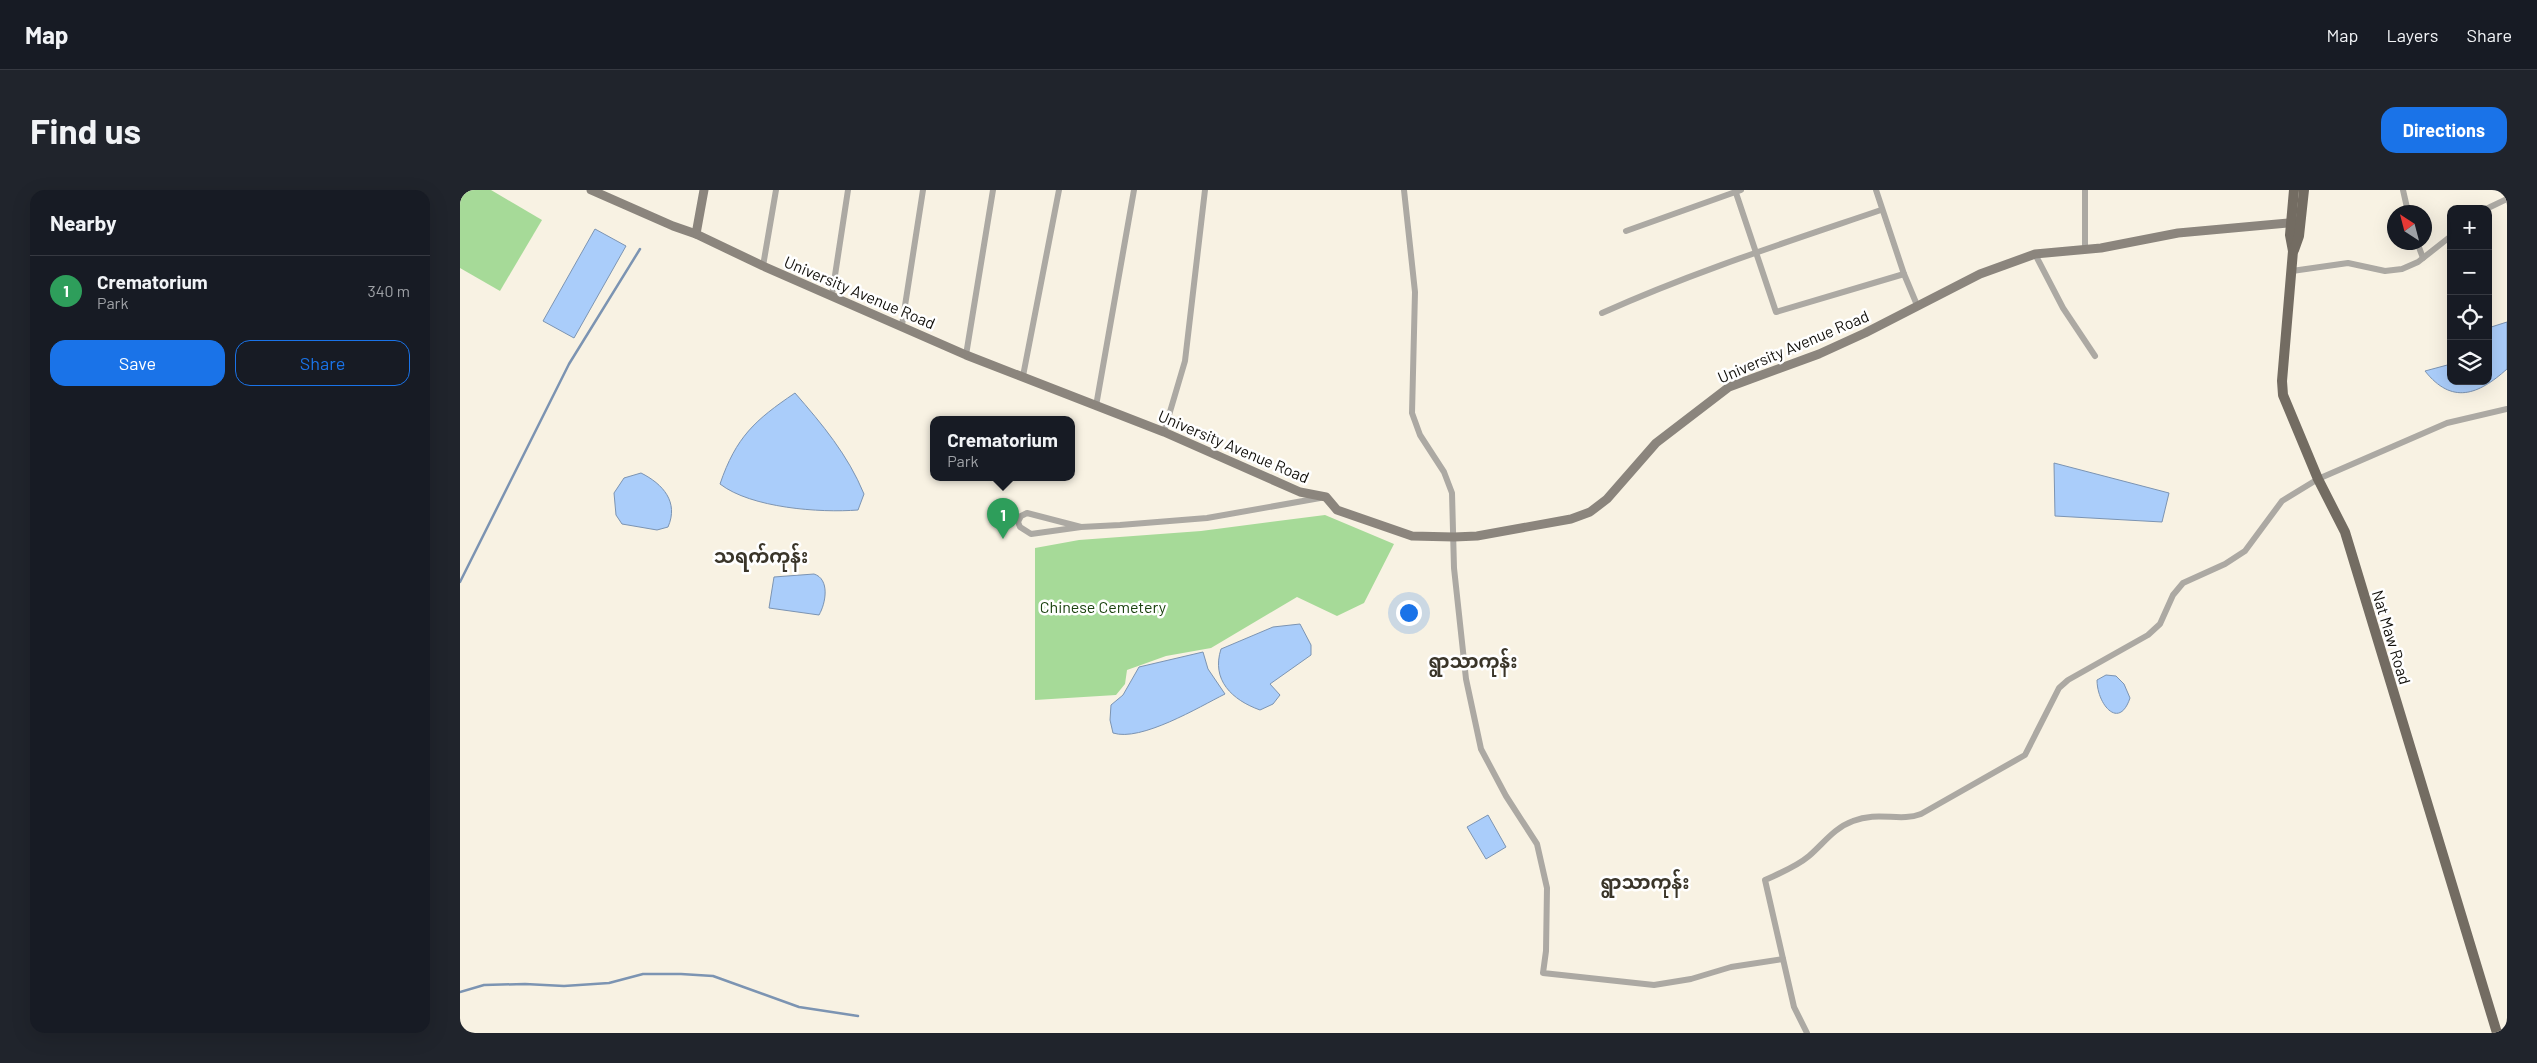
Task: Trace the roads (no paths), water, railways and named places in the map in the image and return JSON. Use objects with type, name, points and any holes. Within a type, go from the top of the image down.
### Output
[{"type":"main road","name":"University Avenue Road","points":[[591,190],[673,226],[696,234],[763,266],[902,325],[966,355],[1164,432],[1300,492],[1326,497],[1338,510],[1412,536],[1454,537],[1477,536],[1571,519],[1590,512],[1607,499],[1656,443],[1729,387],[1819,354],[1865,333],[1980,274],[2036,254],[2085,250],[2178,233],[2296,222]]},
{"type":"main road","points":[[696,234],[704,190]]},
{"type":"main road","name":"Nat Maw Road","points":[[2294,190],[2299,236],[2293,251],[2282,382],[2283,395],[2318,479],[2345,532],[2497,1033]]},
{"type":"main road","name":"Nat Maw Road","points":[[2296,222],[2304,190]]},
{"type":"street","points":[[763,266],[776,190]]},
{"type":"street","points":[[832,295],[848,190]]},
{"type":"street","points":[[902,325],[923,190]]},
{"type":"street","points":[[966,355],[993,190]]},
{"type":"street","points":[[1023,376],[1059,190]]},
{"type":"street","points":[[1096,406],[1134,190]]},
{"type":"street","points":[[1164,432],[1185,362],[1205,190]]},
{"type":"street","points":[[1404,190],[1415,292],[1412,413],[1420,435],[1444,472],[1452,493],[1454,568],[1466,679],[1481,749],[1506,796],[1537,844],[1547,888],[1546,952],[1543,973],[1654,985],[1691,979],[1731,966],[1783,960]]},
{"type":"street","points":[[1626,231],[1737,190],[1755,252],[1776,312],[1904,274]]},
{"type":"street","points":[[1876,190],[1904,274],[1917,305]]},
{"type":"street","points":[[2085,190],[2085,250]]},
{"type":"street","points":[[2403,190],[2406,205]]},
{"type":"street","points":[[2492,206],[2507,199]]},
{"type":"street","points":[[1602,313],[1647,292],[1755,252],[1882,210]]},
{"type":"street","points":[[2292,271],[2348,263],[2385,271],[2402,269],[2423,258],[2447,239]]},
{"type":"street","points":[[2420,250],[2423,258]]},
{"type":"street","points":[[2036,254],[2063,308],[2095,356]]},
{"type":"street","points":[[1807,1033],[1794,1007],[1765,880],[1793,867],[1808,856],[1832,833],[1853,821],[1874,815],[1910,818],[1916,816],[2025,755],[2059,688],[2068,680],[2148,636],[2160,624],[2173,595],[2183,583],[2225,564],[2244,551],[2282,501],[2318,479],[2447,423],[2507,409]]},
{"type":"street","points":[[1081,527],[1027,513],[1018,522],[1020,528],[1032,534],[1081,527],[1207,518],[1326,497]]},
{"type":"water","points":[[595,229],[626,246],[574,338],[543,321]]},
{"type":"water","points":[[2507,322],[2507,369],[2492,381],[2492,340],[2492,327]]},
{"type":"water","points":[[2447,365],[2447,385],[2486,385],[2475,390],[2455,392],[2445,389],[2435,382],[2425,371]]},
{"type":"water","points":[[795,393],[824,428],[858,480],[864,494],[858,510],[825,511],[767,504],[749,499],[720,484],[733,454],[748,431],[769,412]]},
{"type":"water","points":[[2054,463],[2169,493],[2162,522],[2055,516]]},
{"type":"water","points":[[641,473],[662,488],[667,495],[672,510],[668,527],[657,530],[622,524],[616,515],[614,493],[624,478]]},
{"type":"water","points":[[814,574],[823,581],[825,592],[825,598],[819,615],[769,608],[774,577]]},
{"type":"water","points":[[1300,624],[1311,645],[1311,655],[1270,684],[1280,695],[1273,704],[1260,710],[1241,701],[1226,687],[1219,670],[1221,649],[1273,627]]},
{"type":"water","points":[[1203,652],[1208,669],[1225,694],[1154,728],[1139,733],[1113,733],[1110,720],[1111,705],[1123,695],[1139,667]]},
{"type":"water","points":[[2106,675],[2116,676],[2124,684],[2130,698],[2125,708],[2120,712],[2115,713],[2109,710],[2101,698],[2097,680]]},
{"type":"water","points":[[1488,815],[1506,847],[1486,859],[1467,827]]},
{"type":"waterway","points":[[460,582],[569,364],[640,249]]},
{"type":"waterway","points":[[460,992],[484,985],[525,984],[564,986],[609,983],[643,974],[681,974],[713,976],[799,1007],[858,1016]]},
{"type":"place","name":"Crematorium","points":[[1003,539]]},
{"type":"district","name":"သရက်ကုန်း","points":[[761,555]]},
{"type":"district","name":"ရွာသာကုန်း","points":[[1473,660]]},
{"type":"district","name":"ရွာသာကုန်း","points":[[1645,881]]},
{"type":"park label","name":"Chinese Cemetery","points":[[1103,606]]}]
